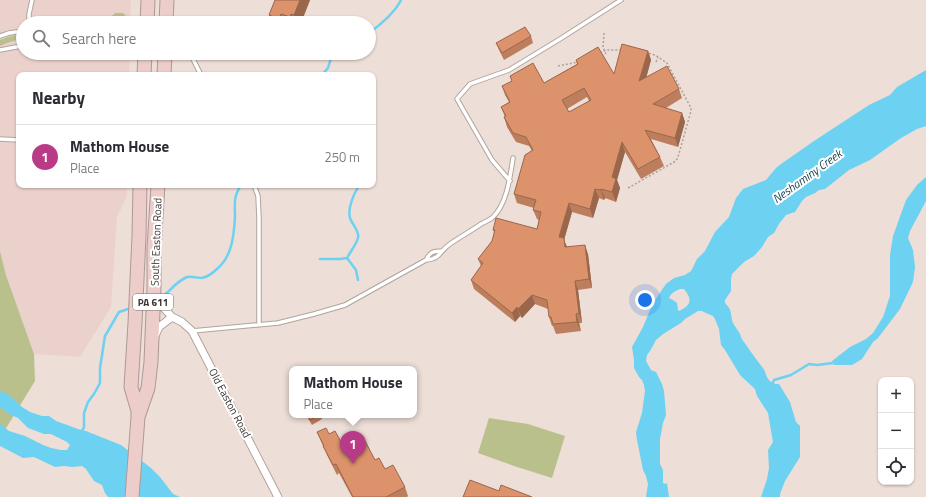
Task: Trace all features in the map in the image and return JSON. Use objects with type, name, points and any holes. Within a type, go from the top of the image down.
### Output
[{"type":"highway","points":[[147,16],[148,0]]},
{"type":"highway","points":[[166,16],[167,0]]},
{"type":"highway","points":[[144,72],[145,60]]},
{"type":"highway","points":[[164,60],[164,72]]},
{"type":"highway","name":"South Easton Road","points":[[132,497],[138,417],[138,411],[131,387],[140,188]]},
{"type":"highway","name":"South Easton Road","points":[[138,417],[148,388],[158,188]]},
{"type":"street","name":"Old Easton Road","points":[[154,287],[162,306],[172,317],[182,322],[192,331],[278,497]]},
{"type":"street","points":[[151,350],[159,328],[172,317]]},
{"type":"lane","points":[[29,16],[32,0]]},
{"type":"lane","points":[[510,181],[492,160],[458,100],[470,84],[509,70],[621,0]]},
{"type":"lane","points":[[0,36],[16,32]]},
{"type":"lane","points":[[0,50],[16,47]]},
{"type":"lane","points":[[194,60],[200,72]]},
{"type":"lane","points":[[0,139],[16,140]]},
{"type":"lane","points":[[192,331],[278,323],[345,305],[426,260],[429,254],[435,251],[442,251],[450,244],[492,218],[500,208],[510,181],[513,158]]},
{"type":"lane","points":[[255,188],[258,196],[259,218],[259,325]]},
{"type":"path","points":[[604,33],[603,47],[606,54]]},
{"type":"path","points":[[596,55],[604,51],[624,50]]},
{"type":"path","points":[[628,188],[676,160],[691,111],[687,99],[667,63],[650,53],[644,52]]},
{"type":"path","points":[[656,62],[658,57]]},
{"type":"path","points":[[558,66],[583,60]]},
{"type":"path","points":[[683,101],[687,99]]},
{"type":"shaded area","points":[[0,0],[131,0],[130,16],[16,16],[16,60],[130,60],[129,72],[16,72],[16,188],[127,188],[127,196],[117,217],[111,307],[80,357],[34,354],[6,274],[0,251]]},
{"type":"green space","points":[[115,13],[123,13],[126,16],[112,16]]},
{"type":"green space","points":[[16,35],[16,40],[0,46],[0,40]]},
{"type":"green space","points":[[0,251],[6,275],[34,354],[35,381],[0,438]]},
{"type":"green space","points":[[489,418],[528,424],[565,436],[552,478],[478,453]]},
{"type":"water","name":"Neshaminy Creek","points":[[926,70],[926,126],[901,138],[870,160],[849,170],[825,189],[819,190],[806,197],[795,212],[786,215],[774,233],[768,237],[754,256],[744,262],[732,274],[731,291],[725,300],[725,303],[730,310],[733,323],[769,380],[773,383],[779,384],[790,402],[796,422],[800,426],[800,457],[785,481],[780,497],[761,497],[769,468],[768,450],[773,442],[768,413],[757,396],[755,389],[740,375],[721,345],[719,329],[713,316],[702,311],[698,311],[656,340],[647,355],[646,361],[651,370],[656,372],[664,391],[666,415],[660,439],[660,464],[663,470],[663,483],[667,483],[669,497],[646,497],[648,484],[643,470],[636,432],[642,413],[645,391],[642,380],[634,368],[632,347],[657,297],[666,284],[674,278],[685,275],[691,271],[697,259],[705,251],[715,232],[729,217],[736,198],[743,189],[766,180],[781,164],[869,105],[890,95],[897,87]],"holes":[[[684,289],[690,299],[686,307],[679,311],[677,303],[669,298],[675,291]]]},
{"type":"water","points":[[926,177],[926,201],[910,231],[908,238],[913,250],[915,267],[913,282],[900,309],[878,338],[873,342],[862,359],[852,365],[834,365],[832,361],[850,347],[866,339],[873,333],[883,317],[890,296],[890,255],[893,236],[906,200],[917,185]]},
{"type":"water","points":[[0,391],[9,395],[30,412],[42,416],[49,416],[56,421],[121,445],[151,468],[173,494],[180,497],[108,497],[102,485],[94,481],[86,469],[82,466],[55,467],[34,457],[23,458],[0,446],[0,424],[9,431],[25,436],[51,448],[67,450],[70,445],[51,434],[44,434],[28,428],[18,418],[9,414],[0,407]]},
{"type":"building","points":[[275,0],[300,0],[294,15],[269,15]]},
{"type":"building","points":[[525,27],[531,36],[502,53],[496,43]]},
{"type":"building","points":[[622,44],[648,51],[639,81],[667,66],[679,89],[653,104],[682,113],[675,138],[645,130],[660,157],[638,169],[622,142],[612,177],[616,179],[612,192],[595,189],[590,209],[569,203],[559,237],[564,238],[565,247],[585,245],[589,279],[575,281],[579,313],[576,314],[577,322],[553,324],[551,317],[549,317],[547,300],[532,295],[512,313],[471,280],[483,263],[478,259],[492,241],[496,218],[537,229],[541,212],[533,210],[536,200],[514,194],[525,155],[533,150],[526,137],[513,133],[504,117],[506,116],[501,107],[510,102],[502,86],[512,81],[510,76],[533,63],[544,83],[578,64],[576,60],[598,47],[614,74]],"holes":[[[584,88],[591,100],[569,112],[562,100]]]},
{"type":"building","points":[[326,428],[329,434],[335,431],[346,451],[365,441],[375,460],[379,458],[385,469],[393,465],[405,487],[386,497],[353,497],[336,464],[333,465],[317,432]]},
{"type":"building","points":[[470,480],[499,491],[501,485],[532,497],[463,497]]},
{"type":"waterway","points":[[376,27],[391,14],[401,0]]},
{"type":"waterway","points":[[325,72],[328,68],[330,60]]},
{"type":"waterway","points":[[163,296],[183,279],[187,277],[206,277],[223,263],[233,238],[235,224],[235,201],[240,188]]},
{"type":"waterway","points":[[347,258],[358,238],[358,233],[349,214],[349,210],[358,188]]},
{"type":"waterway","points":[[320,259],[347,258],[356,270],[358,280]]},
{"type":"waterway","points":[[81,433],[84,427],[84,413],[88,402],[100,383],[100,368],[105,336],[119,312],[128,309]]},
{"type":"waterway","points":[[772,385],[774,380],[791,375],[809,364],[817,365],[833,363]]},
{"type":"place","name":"Mathom House","points":[[353,464]]}]
